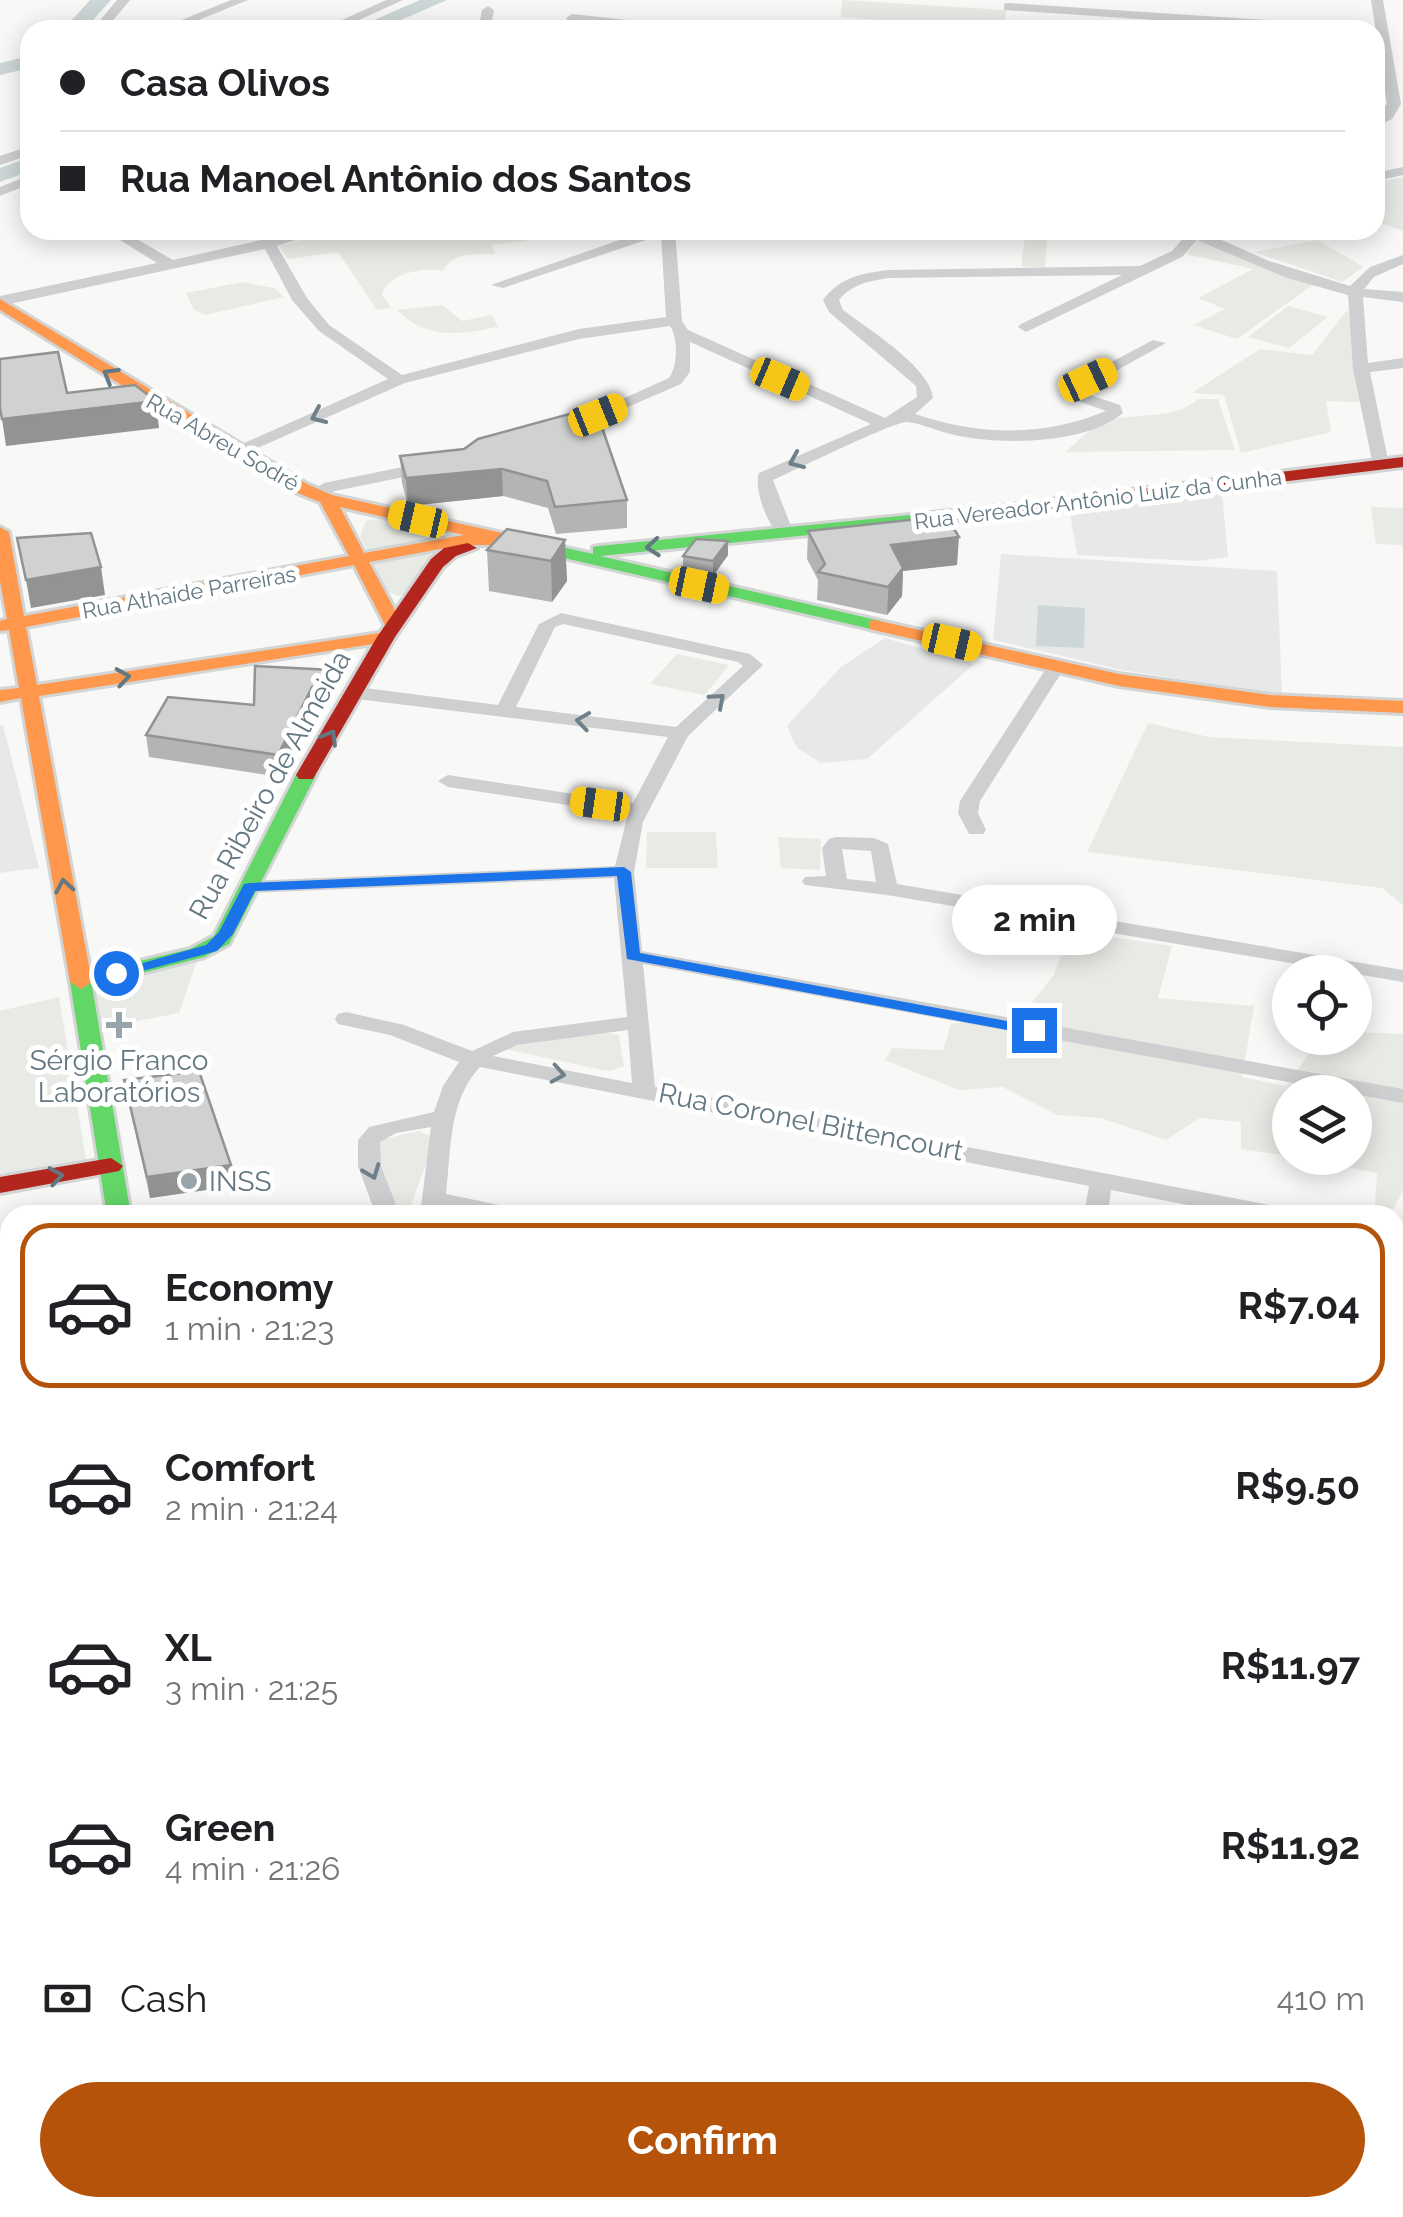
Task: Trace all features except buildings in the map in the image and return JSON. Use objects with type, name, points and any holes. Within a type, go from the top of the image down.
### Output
[{"type":"main road","name":"Rua Abreu Sodré","points":[[0,303],[237,452],[321,496],[362,561],[390,631]]},
{"type":"main road","name":"Rua Vereador Antônio Luiz da Cunha","points":[[554,548],[624,550],[785,534],[1392,464]]},
{"type":"main road","points":[[321,496],[1056,667],[1241,698],[1403,707]]},
{"type":"main road","points":[[0,532],[8,625],[27,692],[82,982],[117,1205]]},
{"type":"main road","name":"Rua Athaíde Parreiras","points":[[8,625],[462,540],[511,540]]},
{"type":"main road","name":"Rua Ribeiro de Almeida","points":[[82,982],[212,948],[226,934],[289,804],[390,631],[437,562],[456,550],[481,548],[599,563]]},
{"type":"main road","points":[[0,696],[390,631]]},
{"type":"main road","points":[[0,1185],[111,1166]]},
{"type":"street","points":[[107,20],[124,0]]},
{"type":"street","points":[[190,20],[242,0]]},
{"type":"street","points":[[349,20],[396,0]]},
{"type":"street","points":[[1008,7],[1205,20]]},
{"type":"street","points":[[486,20],[488,10]]},
{"type":"street","points":[[1385,84],[1394,104],[1385,117]]},
{"type":"street","points":[[128,240],[171,265]]},
{"type":"street","points":[[0,303],[284,240]]},
{"type":"street","points":[[498,285],[635,240]]},
{"type":"street","points":[[551,433],[658,391],[682,372],[667,240]]},
{"type":"street","points":[[1026,327],[1106,290],[1137,270],[1177,254],[1186,240]]},
{"type":"street","points":[[1211,240],[1280,268],[1355,291],[1403,297]]},
{"type":"street","points":[[269,244],[300,300],[324,328],[399,380]]},
{"type":"street","points":[[1392,464],[1361,369],[1355,291],[1359,280],[1369,273],[1403,259]]},
{"type":"street","points":[[785,534],[764,485],[765,477],[904,416],[925,398],[924,385],[837,312],[831,300],[844,286],[863,278],[903,273],[1137,270]]},
{"type":"street","points":[[237,452],[399,380],[578,334],[679,327],[710,349],[884,424]]},
{"type":"street","points":[[904,416],[941,430],[989,437],[1031,438],[1067,430],[1116,413],[1114,408],[1080,395],[1080,385],[1158,343]]},
{"type":"street","points":[[683,357],[710,349]]},
{"type":"street","points":[[1361,369],[1403,363]]},
{"type":"street","points":[[321,496],[330,488],[442,464]]},
{"type":"street","points":[[505,710],[548,624],[556,619],[567,618],[744,658],[754,665],[680,733],[638,809],[624,872],[644,1089]]},
{"type":"street","points":[[976,830],[968,813],[970,800],[1056,667]]},
{"type":"street","points":[[356,693],[680,733]]},
{"type":"street","points":[[448,781],[638,809]]},
{"type":"street","points":[[836,881],[832,848],[836,844],[874,844],[881,848],[887,889]]},
{"type":"street","points":[[250,887],[624,872]]},
{"type":"street","points":[[812,882],[836,881],[887,889],[1403,976]]},
{"type":"street","points":[[632,956],[1403,1096]]},
{"type":"street","name":"Rua Coronel Bittencourt","points":[[346,1019],[396,1030],[472,1058],[1229,1205]]},
{"type":"street","points":[[434,1205],[444,1118],[453,1084],[472,1058],[494,1044],[513,1039],[638,1022]]},
{"type":"street","points":[[384,1205],[365,1154],[370,1136],[381,1129],[444,1118]]},
{"type":"street","points":[[1098,1205],[1102,1180]]},
{"type":"shaded area","points":[[842,0],[1006,10],[1005,20],[841,17]]},
{"type":"shaded area","points":[[1403,177],[1403,231],[1385,225],[1385,182]]},
{"type":"shaded area","points":[[301,240],[528,241],[492,245],[495,254],[459,257],[443,271],[399,276],[382,294],[391,308],[377,310],[338,252],[288,259],[279,246]]},
{"type":"shaded area","points":[[1025,240],[1047,240],[1045,268],[1021,266]]},
{"type":"shaded area","points":[[1198,240],[1314,284],[1237,339],[1193,325],[1225,309],[1198,298],[1253,269],[1186,254]]},
{"type":"shaded area","points":[[1317,240],[1364,267],[1342,282],[1254,252]]},
{"type":"shaded area","points":[[243,282],[274,288],[284,297],[205,315],[194,310],[186,293]]},
{"type":"shaded area","points":[[442,305],[462,321],[492,315],[498,327],[458,333],[433,331],[397,310]]},
{"type":"shaded area","points":[[1288,306],[1328,317],[1289,348],[1248,337]]},
{"type":"shaded area","points":[[1348,309],[1361,402],[1326,401],[1331,432],[1241,453],[1224,395],[1192,393],[1260,349],[1312,355]]},
{"type":"shaded area","points":[[1198,399],[1218,399],[1235,450],[1065,452],[1104,422],[1177,411]]},
{"type":"shaded area","points":[[1222,492],[1228,557],[1195,561],[1077,555],[1070,513]]},
{"type":"shaded area","points":[[1371,507],[1403,508],[1403,545],[1376,544]]},
{"type":"shaded area","points":[[389,517],[443,532],[410,591],[399,596],[388,592],[360,536],[366,521]]},
{"type":"shaded area","points":[[1001,554],[1277,571],[1282,695],[1122,670],[993,640]]},
{"type":"shaded area","points":[[1038,605],[1085,608],[1084,648],[1036,646]]},
{"type":"shaded area","points":[[885,638],[974,664],[867,759],[821,763],[797,748],[787,726],[841,667]]},
{"type":"shaded area","points":[[677,654],[729,665],[705,695],[650,684]]},
{"type":"shaded area","points":[[1148,723],[1209,737],[1403,747],[1403,905],[1382,888],[1087,852]]},
{"type":"shaded area","points":[[3,725],[39,868],[0,873]]},
{"type":"shaded area","points":[[647,832],[716,832],[718,868],[646,868]]},
{"type":"shaded area","points":[[778,837],[821,839],[820,870],[781,868]]},
{"type":"shaded area","points":[[1071,931],[1172,946],[1158,998],[1254,1006],[1242,1077],[1272,1083],[1272,1153],[1241,1149],[1241,1122],[1200,1118],[1166,1140],[1101,1118],[1057,1115],[1003,1087],[959,1090],[885,1060],[892,1048],[943,1050],[951,1024],[1022,1015],[1053,976]]},
{"type":"shaded area","points":[[198,958],[179,1013],[96,1029],[88,983]]},
{"type":"shaded area","points":[[59,997],[87,1165],[0,1178],[0,1011]]},
{"type":"shaded area","points":[[601,1032],[619,1035],[624,1066],[610,1071],[501,1048]]},
{"type":"shaded area","points":[[1372,1033],[1403,1034],[1403,1190],[1395,1205],[1375,1205],[1377,1173],[1372,1172],[1372,1075],[1294,1075],[1308,1055],[1372,1055]]},
{"type":"shaded area","points":[[419,1131],[430,1136],[430,1154],[411,1205],[394,1205],[377,1153],[380,1140]]},
{"type":"waterway","points":[[82,20],[101,0]]},
{"type":"waterway","points":[[386,20],[437,0]]},
{"type":"waterway","points":[[0,69],[20,64]]},
{"type":"waterway","points":[[0,176],[20,167]]},
{"type":"traffic: fast","points":[[599,551],[991,512]]},
{"type":"traffic: fast","points":[[504,539],[875,625]]},
{"type":"traffic: fast","points":[[117,1205],[81,982],[197,953],[222,940],[306,775]]},
{"type":"traffic: slow","points":[[0,304],[301,488],[327,499],[511,540]]},
{"type":"traffic: slow","points":[[327,499],[394,625]]},
{"type":"traffic: slow","points":[[0,532],[81,982]]},
{"type":"traffic: slow","points":[[0,626],[462,540],[504,539]]},
{"type":"traffic: slow","points":[[875,625],[1119,680],[1270,701],[1403,707]]},
{"type":"traffic: slow","points":[[0,696],[386,637]]},
{"type":"traffic: jam","points":[[991,512],[1403,462]]},
{"type":"traffic: jam","points":[[306,775],[386,637],[437,563],[450,552],[468,548]]},
{"type":"traffic: jam","points":[[0,1185],[111,1166]]},
{"type":"place","name":"Sérgio Franco Laboratórios","points":[[119,1025]]},
{"type":"place","name":"INSS","points":[[189,1181]]},
{"type":"route","points":[[116,973],[212,948],[226,934],[250,887],[624,872],[632,956],[1034,1030]]}]
